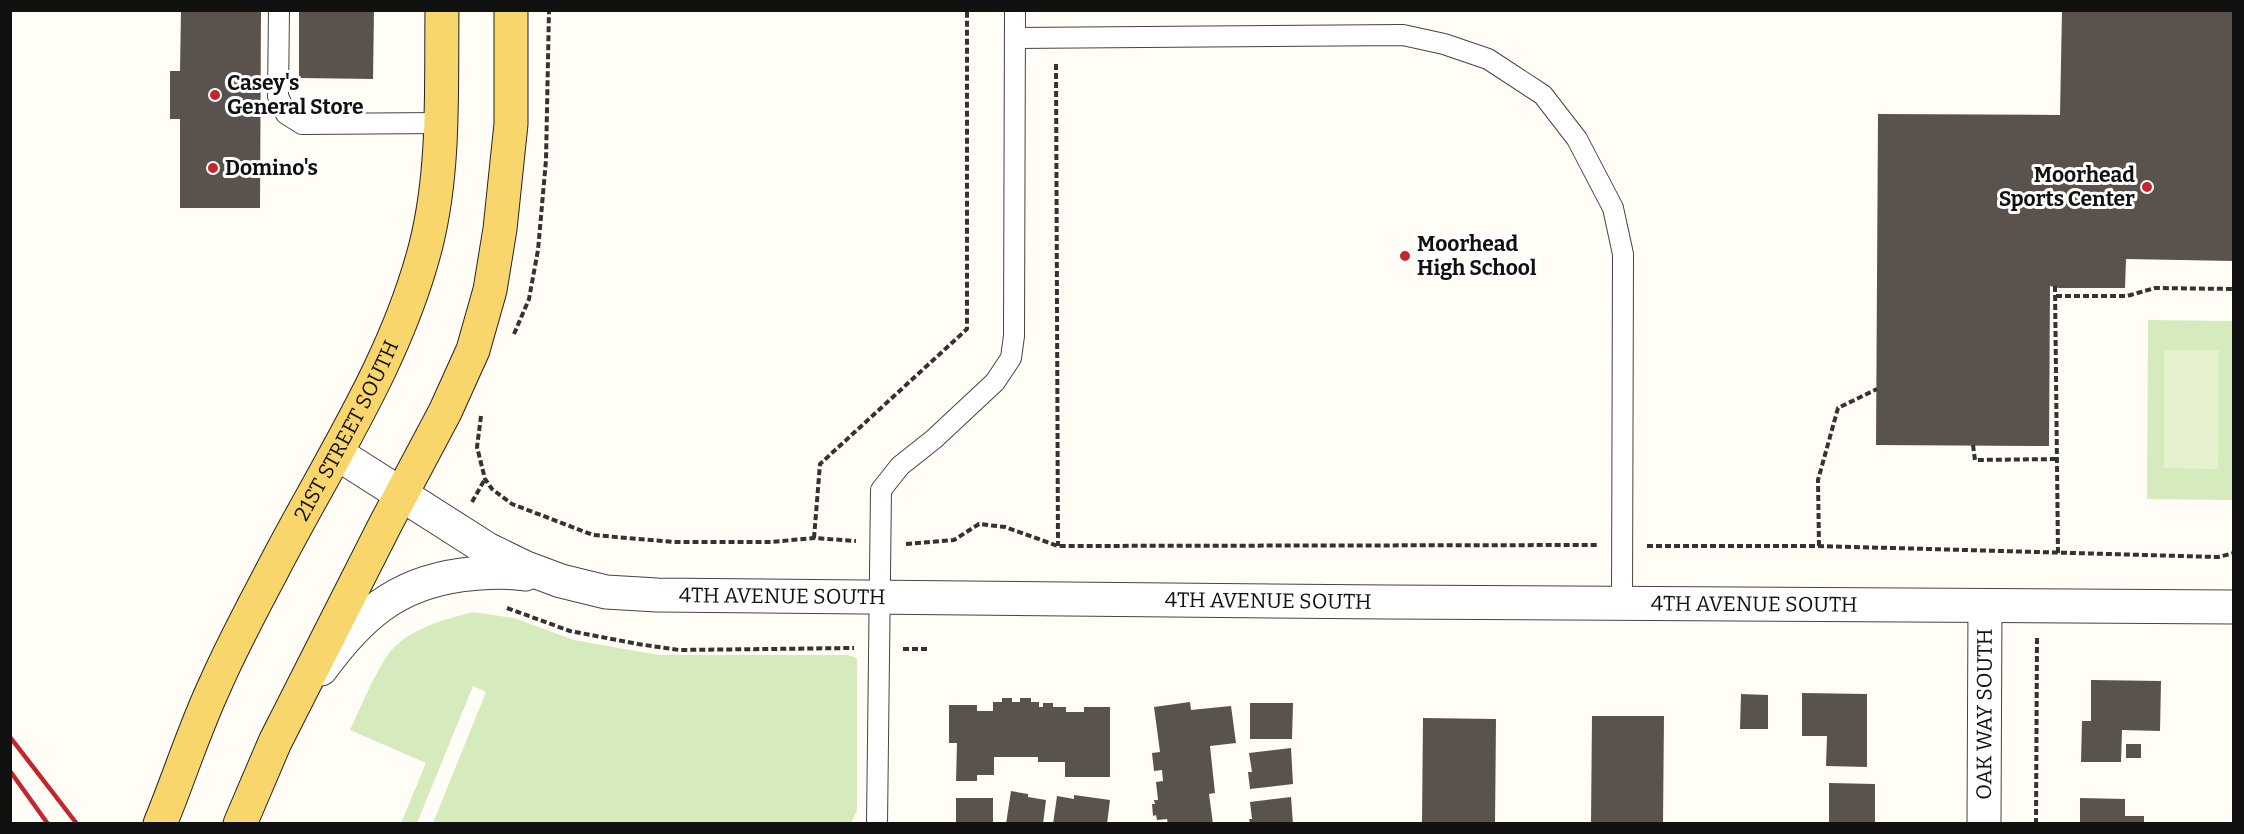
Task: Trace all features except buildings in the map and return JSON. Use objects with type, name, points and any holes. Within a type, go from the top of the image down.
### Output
[{"type":"main road","name":"21ST STREET SOUTH","points":[[160,824],[215,686],[273,569],[338,454],[381,369],[405,312],[426,244],[438,166],[441,123],[442,10]]},
{"type":"main road","points":[[240,824],[275,742],[445,412],[473,350],[490,290],[500,229],[512,124],[511,10]]},
{"type":"street","name":"4TH AVENUE SOUTH","points":[[338,454],[486,549],[561,581],[606,592],[657,595],[2234,607]]},
{"type":"street","points":[[294,704],[343,639],[378,608],[406,589],[430,580],[481,572],[521,574],[561,581]]},
{"type":"street","name":"OAK WAY SOUTH","points":[[1983,824],[1985,606]]},
{"type":"lane","points":[[279,10],[278,96],[286,114],[302,124],[441,123]]},
{"type":"lane","points":[[877,824],[881,490],[900,466],[934,440],[995,382],[1011,358],[1014,336],[1015,10]]},
{"type":"lane","points":[[1015,38],[1403,35],[1444,44],[1488,59],[1543,94],[1577,139],[1613,208],[1623,254],[1622,603]]},
{"type":"path","points":[[513,338],[529,299],[538,250],[546,160],[549,10]]},
{"type":"path","points":[[814,538],[820,464],[967,329],[967,10]]},
{"type":"path","points":[[484,409],[477,447],[485,479],[492,489],[512,504],[593,535],[674,542],[771,542],[814,538],[916,545],[954,540],[979,524],[1005,527],[1058,546],[1057,38]]},
{"type":"path","points":[[2055,286],[2058,553]]},
{"type":"path","points":[[2056,296],[2127,296],[2155,288],[2234,289]]},
{"type":"path","points":[[1819,546],[1818,480],[1838,408],[1876,389]]},
{"type":"path","points":[[1973,445],[1975,460],[2058,459]]},
{"type":"path","points":[[501,606],[523,612],[570,631],[679,650],[930,649]]},
{"type":"path","points":[[2036,824],[2037,636]]},
{"type":"green space","points":[[2148,320],[2233,321],[2233,500],[2147,499]]},
{"type":"green space","points":[[2164,350],[2219,350],[2218,469],[2164,468]]},
{"type":"green space","points":[[473,612],[514,618],[574,640],[658,655],[848,655],[857,658],[857,810],[851,823],[433,823],[486,692],[473,686],[417,823],[401,823],[426,763],[350,730],[375,676],[393,649],[413,633]]},
{"type":"railway","points":[[10,737],[77,824]]},
{"type":"railway","points":[[10,771],[48,824]]},
{"type":"place","name":"Casey's General Store","points":[[215,95]]},
{"type":"place","name":"Domino's","points":[[213,168]]},
{"type":"place","name":"Moorhead Sports Center","points":[[2147,187]]},
{"type":"place","name":"Moorhead High School","points":[[1405,256]]}]
